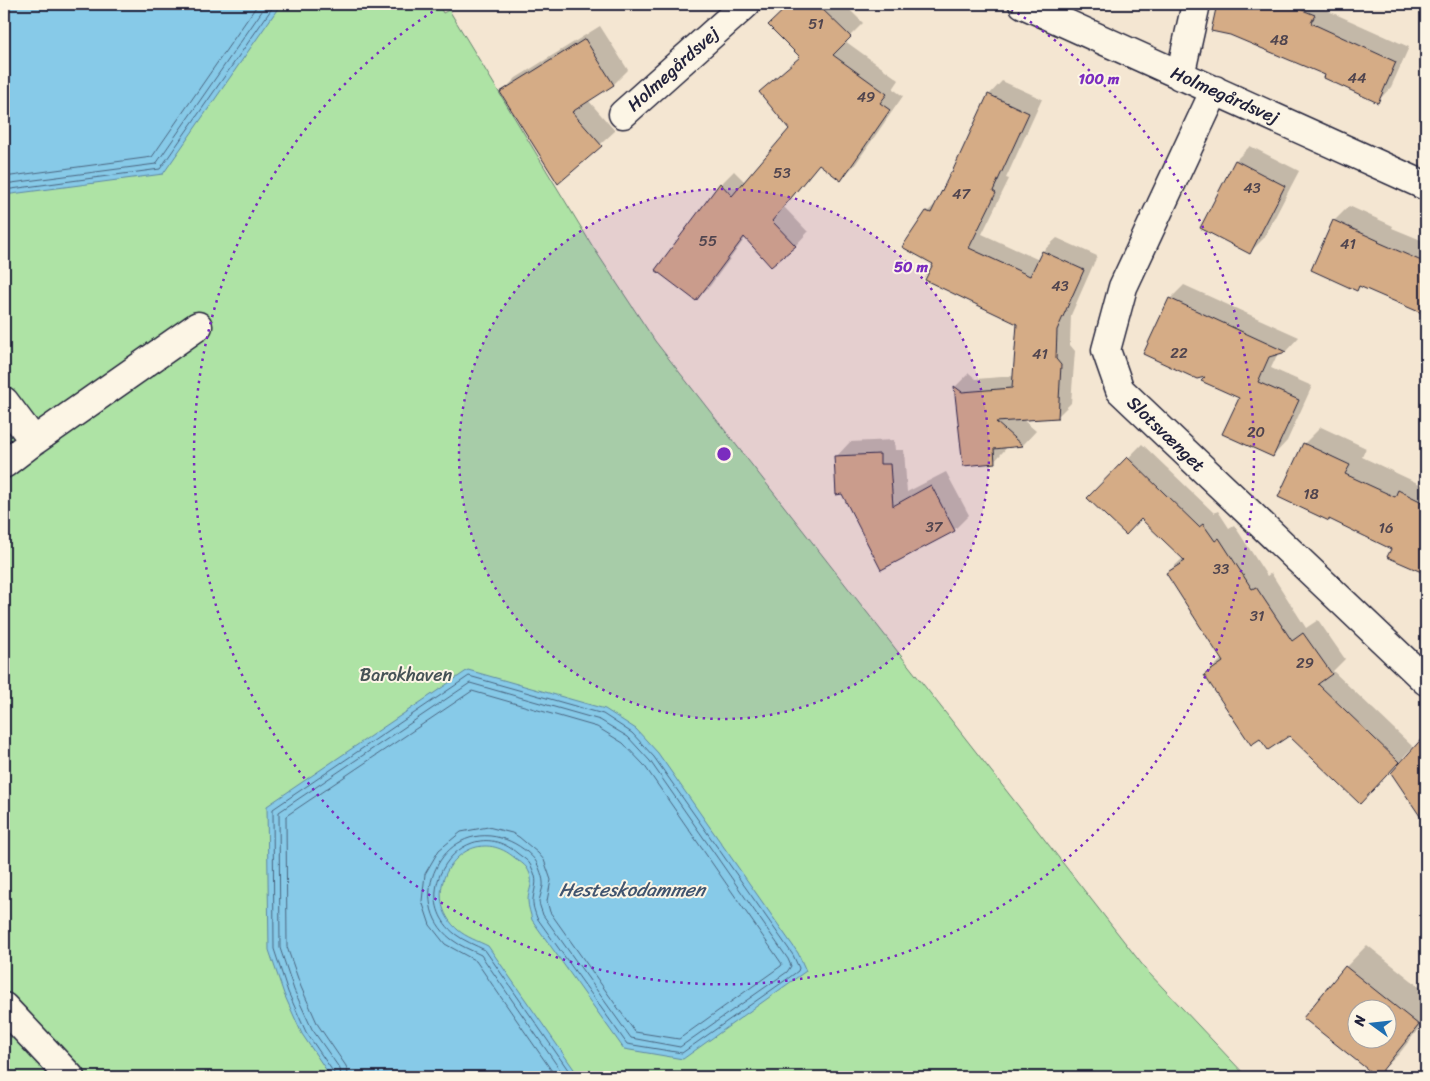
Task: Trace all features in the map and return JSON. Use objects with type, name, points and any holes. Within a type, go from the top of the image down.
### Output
[{"type":"street","name":"Holmegårdsvej","points":[[623,114],[746,4]]},
{"type":"street","name":"Holmegårdsvej","points":[[1023,4],[1426,186]]},
{"type":"street","points":[[1180,76],[1196,4]]},
{"type":"street","name":"Slotsvænget","points":[[1215,90],[1123,287],[1106,350],[1120,390],[1426,681]]},
{"type":"street","points":[[4,464],[198,326]]},
{"type":"street","points":[[4,401],[34,441]]},
{"type":"street","points":[[4,1007],[70,1077]]},
{"type":"green space","name":"Barokhaven","points":[[4,4],[438,4],[443,13],[449,10],[593,247],[655,341],[1148,972],[1247,1077],[4,1077]]},
{"type":"water","points":[[4,4],[281,4],[163,174],[4,195]]},
{"type":"water","name":"Hesteskodammen","points":[[468,670],[605,709],[636,729],[658,753],[798,953],[806,971],[683,1059],[624,1049],[532,920],[528,906],[531,878],[527,868],[515,858],[497,848],[480,846],[464,852],[452,864],[444,879],[441,897],[446,914],[458,930],[488,946],[578,1077],[331,1077],[302,1034],[284,994],[269,950],[267,806]]},
{"type":"building","points":[[790,4],[817,4],[851,37],[833,55],[887,94],[880,103],[890,110],[841,181],[819,164],[772,221],[796,246],[771,267],[744,237],[696,301],[655,270],[720,183],[732,196],[789,129],[759,92],[800,57],[768,25]]},
{"type":"building","points":[[1217,4],[1287,4],[1315,15],[1311,23],[1396,62],[1378,103],[1324,78],[1325,75],[1230,35],[1211,31]]},
{"type":"building","points":[[585,39],[614,85],[572,112],[602,146],[558,184],[500,92]]},
{"type":"building","points":[[988,94],[1029,113],[993,191],[996,193],[969,248],[1030,276],[1042,251],[1084,270],[1057,330],[1056,359],[1061,365],[1058,418],[996,422],[1023,446],[994,449],[995,463],[963,466],[954,386],[962,392],[1012,388],[1017,324],[925,280],[933,264],[902,247],[926,211],[931,213]]},
{"type":"building","points":[[1235,160],[1285,186],[1250,254],[1200,228]]},
{"type":"building","points":[[1333,220],[1426,263],[1426,315],[1359,286],[1357,291],[1311,270]]},
{"type":"building","points":[[1169,298],[1286,352],[1269,357],[1258,382],[1299,400],[1273,457],[1222,434],[1239,398],[1201,381],[1205,377],[1197,379],[1143,354]]},
{"type":"building","points":[[1303,443],[1350,465],[1345,474],[1395,497],[1398,490],[1426,504],[1426,574],[1387,557],[1391,549],[1278,497]]},
{"type":"building","points":[[880,454],[880,464],[890,464],[893,506],[931,485],[955,531],[881,570],[842,494],[836,495],[834,456]]},
{"type":"building","points":[[1127,457],[1199,527],[1203,524],[1215,541],[1219,538],[1252,589],[1256,587],[1292,641],[1303,633],[1332,674],[1318,684],[1399,762],[1360,804],[1289,736],[1268,750],[1260,739],[1251,745],[1204,675],[1223,662],[1166,573],[1185,561],[1141,519],[1126,535],[1087,498]]},
{"type":"building","points":[[1426,734],[1426,825],[1391,773]]},
{"type":"building","points":[[1345,966],[1385,998],[1348,998],[1348,1048],[1398,1048],[1398,1008],[1419,1025],[1377,1077],[1303,1018]]}]
